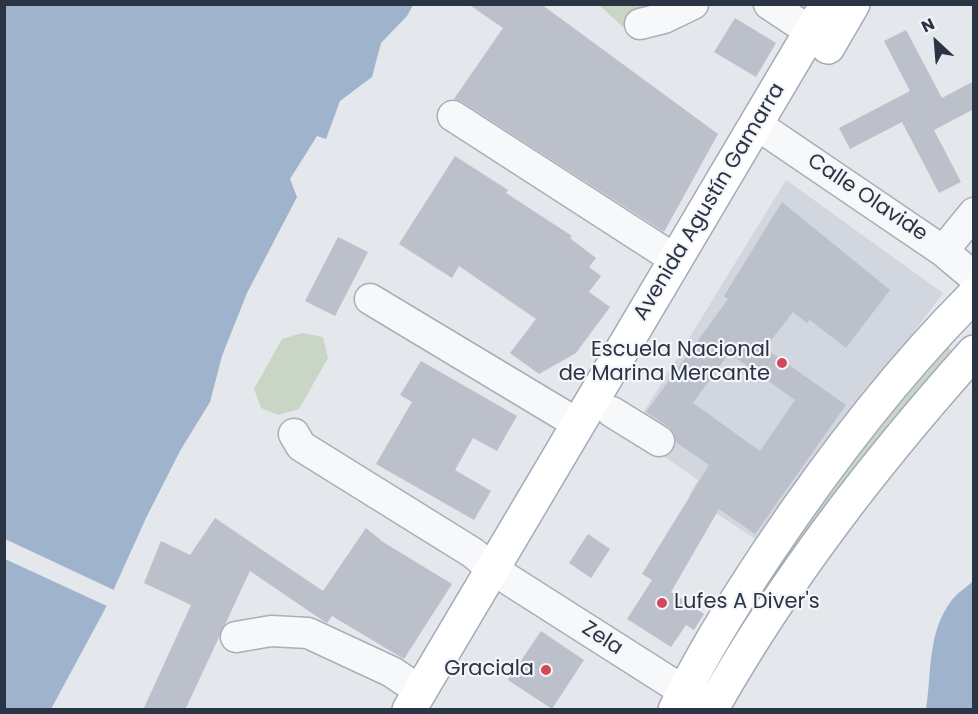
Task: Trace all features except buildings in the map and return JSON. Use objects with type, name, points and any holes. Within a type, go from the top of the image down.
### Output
[{"type":"main road","name":"Avenida Agustín Gamarra","points":[[422,703],[502,574],[612,412],[766,130],[811,32],[827,4]]},
{"type":"main road","name":"Avenida Agustín Gamarra","points":[[502,574],[578,424],[676,260],[853,4]]},
{"type":"main road","points":[[679,701],[738,598],[819,476],[891,386],[974,295]]},
{"type":"main road","points":[[712,709],[751,643],[846,503],[914,418],[974,352]]},
{"type":"street","points":[[640,24],[664,18],[693,4]]},
{"type":"street","points":[[769,4],[811,32]]},
{"type":"street","points":[[453,116],[676,260]]},
{"type":"street","name":"Calle Olavide","points":[[766,130],[944,251],[974,277]]},
{"type":"street","points":[[944,251],[974,213]]},
{"type":"street","points":[[370,299],[578,424]]},
{"type":"street","points":[[612,412],[659,441]]},
{"type":"street","name":"Zela","points":[[294,434],[301,446],[472,553],[679,701],[712,709]]},
{"type":"street","points":[[236,637],[271,631],[308,633],[392,672],[422,703]]},
{"type":"shaded area","name":"Escuela Nacional de Marina Mercante","points":[[786,180],[943,293],[758,541],[689,495],[698,480],[631,433]]},
{"type":"green space","points":[[599,5],[644,5],[623,27]]},
{"type":"green space","points":[[302,333],[323,337],[328,358],[299,409],[278,415],[261,408],[254,389],[282,339]]},
{"type":"green space","points":[[949,347],[955,358],[715,688],[709,677],[747,608],[828,486],[940,352]]},
{"type":"water","points":[[4,5],[413,5],[407,16],[381,43],[372,77],[340,101],[326,139],[317,136],[290,179],[297,197],[247,293],[222,356],[210,402],[180,451],[146,518],[104,611],[51,709],[5,709]]},
{"type":"water","points":[[973,581],[973,709],[926,709],[934,639],[938,625],[952,600]]},
{"type":"pier","points":[[5,539],[116,591],[109,607],[5,559]]},
{"type":"place","name":"Escuela Nacional de Marina Mercante","points":[[782,363]]},
{"type":"place","name":"Lufes A Diver's","points":[[662,603]]},
{"type":"place","name":"Graciala","points":[[546,670]]}]
